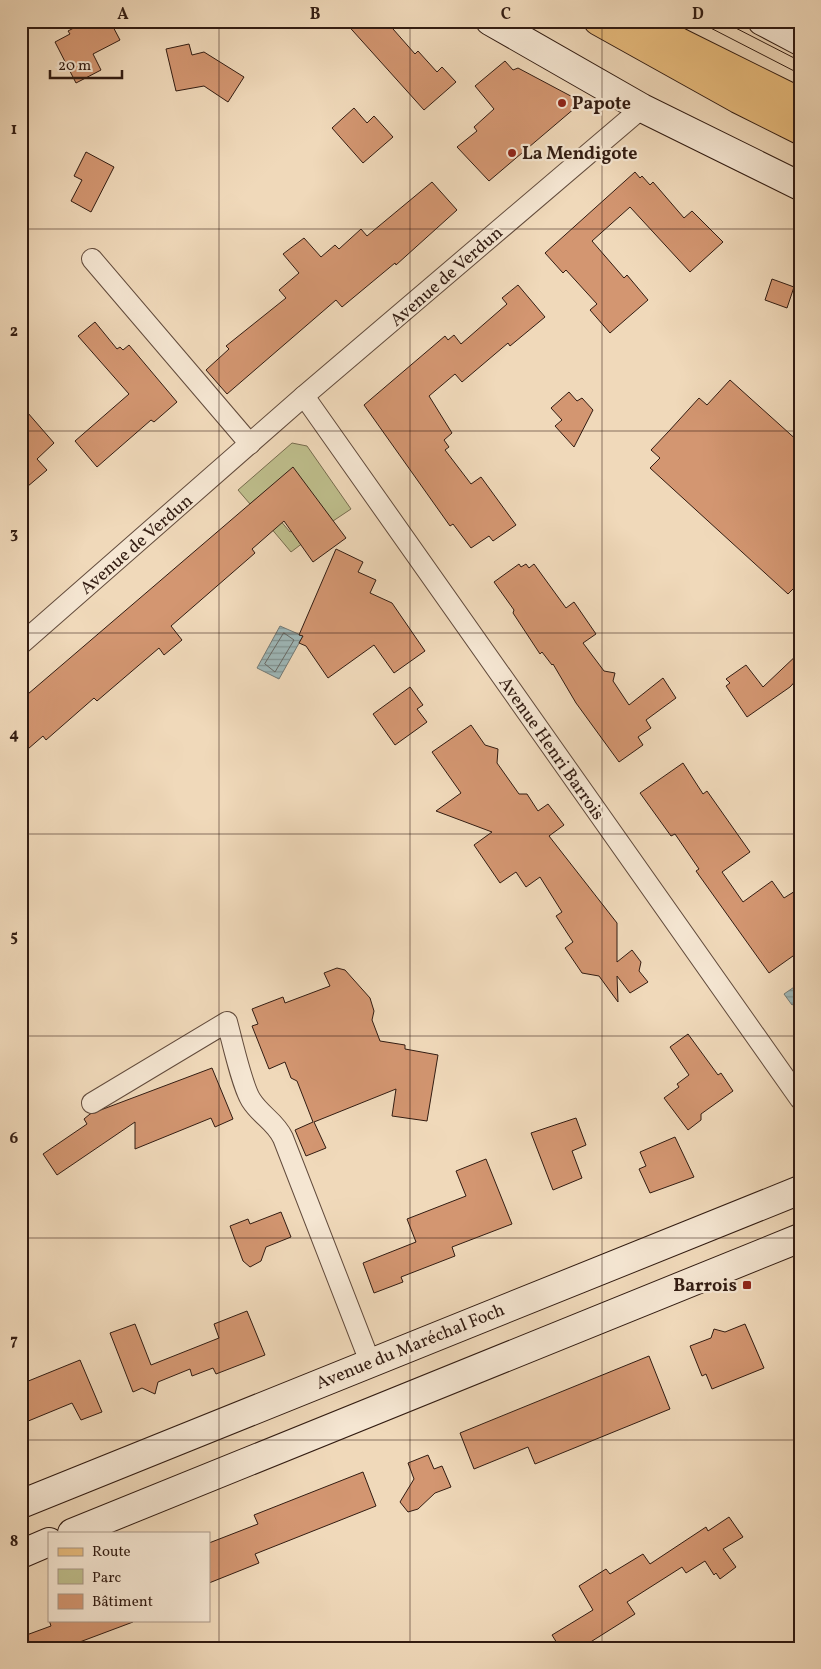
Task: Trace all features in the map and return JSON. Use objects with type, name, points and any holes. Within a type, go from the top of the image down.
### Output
[{"type":"main road","points":[[490,21],[642,108],[800,186]]},
{"type":"main road","points":[[598,21],[738,99],[800,130]]},
{"type":"main road","points":[[643,21],[681,43],[800,102]]},
{"type":"main road","points":[[762,21],[800,41]]},
{"type":"main road","name":"Avenue du Maréchal Foch","points":[[21,1504],[800,1190]]},
{"type":"main road","points":[[74,1532],[800,1238]]},
{"type":"main road","points":[[21,1554],[48,1542]]},
{"type":"street","name":"Avenue de Verdun","points":[[21,644],[304,396],[642,108]]},
{"type":"street","points":[[92,259],[250,444]]},
{"type":"street","name":"Avenue Henri Barrois","points":[[304,396],[800,1100]]},
{"type":"street","points":[[92,1103],[226,1022],[249,1098],[259,1111],[277,1125],[283,1138],[370,1362]]},
{"type":"green space","points":[[292,443],[307,446],[351,509],[333,521],[292,469],[250,504],[238,490]]},
{"type":"green space","points":[[279,519],[290,532],[299,526],[308,539],[291,552],[270,527]]},
{"type":"water","points":[[280,626],[303,636],[279,679],[257,668]]},
{"type":"water","points":[[800,983],[800,1000],[792,1005],[784,994]]},
{"type":"building","points":[[87,21],[110,21],[120,40],[93,54],[101,70],[76,83],[55,42],[70,34],[68,31]]},
{"type":"building","points":[[344,21],[386,21],[415,54],[418,51],[437,72],[442,67],[456,82],[424,110]]},
{"type":"building","points":[[189,44],[192,55],[204,52],[244,77],[228,102],[204,86],[176,91],[166,49]]},
{"type":"building","points":[[505,61],[513,70],[518,68],[582,102],[489,181],[457,147],[477,131],[474,127],[494,109],[475,86]]},
{"type":"building","points":[[354,108],[367,123],[374,116],[393,137],[363,163],[332,128]]},
{"type":"building","points":[[86,152],[114,167],[91,212],[71,201],[82,180],[74,176]]},
{"type":"building","points":[[635,172],[640,178],[642,176],[650,185],[653,182],[684,218],[692,211],[723,242],[690,272],[630,207],[592,241],[624,278],[627,275],[648,300],[610,333],[590,310],[597,304],[566,270],[563,273],[545,253]]},
{"type":"building","points":[[432,182],[457,210],[396,265],[395,263],[342,307],[336,300],[227,394],[206,370],[229,349],[226,346],[286,298],[279,290],[299,273],[283,254],[304,238],[321,257],[335,245],[339,249],[361,229],[367,236]]},
{"type":"building","points":[[772,279],[794,287],[787,308],[765,300]]},
{"type":"building","points":[[518,285],[545,317],[510,346],[508,343],[462,382],[455,374],[429,396],[452,433],[444,440],[449,447],[445,450],[471,484],[481,477],[516,525],[493,541],[489,536],[471,548],[453,524],[450,526],[364,405],[445,336],[448,340],[454,335],[461,344],[507,304],[502,298]]},
{"type":"building","points":[[95,322],[117,349],[120,347],[123,350],[129,345],[177,402],[154,422],[151,420],[97,467],[75,441],[129,394],[78,336]]},
{"type":"building","points":[[730,380],[800,443],[800,582],[788,594],[650,468],[660,458],[651,450],[699,398],[707,405]]},
{"type":"building","points":[[569,392],[577,401],[582,398],[593,410],[574,447],[555,426],[562,420],[551,408]]},
{"type":"building","points":[[21,405],[54,443],[37,459],[47,470],[21,492]]},
{"type":"building","points":[[293,467],[346,538],[313,562],[284,521],[252,549],[255,553],[171,626],[182,640],[164,655],[159,648],[97,701],[94,698],[46,740],[43,736],[21,755],[21,700]]},
{"type":"building","points":[[336,549],[363,562],[358,572],[376,580],[370,593],[392,603],[425,651],[394,673],[374,645],[328,678],[306,646],[299,643],[303,636],[299,635]]},
{"type":"building","points":[[519,564],[521,567],[526,564],[529,568],[534,564],[566,608],[574,602],[596,634],[583,643],[604,671],[615,673],[613,681],[629,705],[663,678],[676,698],[646,720],[651,728],[638,737],[643,745],[619,762],[576,703],[553,664],[542,652],[540,654],[513,613],[514,610],[494,582]]},
{"type":"building","points":[[800,652],[800,676],[790,687],[747,717],[726,686],[730,683],[726,679],[746,665],[763,687]]},
{"type":"building","points":[[410,687],[423,705],[417,709],[427,722],[395,745],[373,714]]},
{"type":"building","points":[[471,725],[485,745],[498,749],[497,763],[519,794],[527,794],[538,811],[548,804],[564,825],[549,836],[617,923],[617,962],[632,950],[641,962],[639,971],[648,982],[630,993],[617,976],[618,1002],[599,976],[582,973],[565,948],[573,942],[556,916],[562,912],[540,877],[526,887],[516,872],[500,883],[474,845],[492,832],[436,811],[461,793],[432,752]]},
{"type":"building","points":[[683,763],[703,794],[707,791],[750,852],[722,872],[743,902],[772,881],[784,898],[800,888],[800,951],[769,973],[696,871],[699,869],[675,834],[671,836],[640,793]]},
{"type":"building","points":[[337,968],[345,970],[370,998],[374,1011],[372,1020],[380,1041],[405,1045],[405,1049],[438,1055],[427,1121],[392,1116],[396,1089],[314,1122],[326,1148],[306,1156],[295,1130],[313,1122],[297,1081],[291,1078],[285,1062],[269,1069],[252,1026],[258,1024],[252,1009],[283,997],[285,1003],[330,986],[324,973]]},
{"type":"building","points":[[688,1034],[718,1075],[721,1073],[733,1091],[701,1114],[701,1120],[688,1130],[664,1098],[679,1087],[677,1084],[689,1075],[670,1047]]},
{"type":"building","points":[[212,1068],[233,1119],[215,1127],[211,1118],[135,1149],[135,1122],[57,1175],[43,1154],[87,1124],[84,1119],[90,1114]]},
{"type":"building","points":[[576,1118],[586,1145],[572,1151],[582,1178],[553,1190],[531,1133]]},
{"type":"building","points":[[675,1137],[694,1177],[650,1193],[639,1169],[646,1166],[640,1152]]},
{"type":"building","points":[[486,1159],[512,1224],[452,1247],[455,1256],[401,1277],[403,1282],[374,1293],[363,1263],[416,1242],[407,1219],[466,1196],[456,1171]]},
{"type":"building","points":[[281,1212],[291,1237],[266,1247],[261,1261],[250,1267],[243,1261],[230,1226],[248,1219],[250,1224]]},
{"type":"building","points":[[247,1311],[265,1355],[216,1374],[213,1368],[192,1376],[190,1369],[158,1382],[155,1394],[142,1388],[133,1392],[110,1333],[135,1324],[151,1365],[219,1338],[214,1324]]},
{"type":"building","points":[[745,1324],[764,1368],[712,1389],[706,1374],[702,1376],[690,1346],[711,1338],[714,1329],[725,1332]]},
{"type":"building","points":[[649,1356],[670,1409],[535,1464],[528,1447],[474,1469],[460,1433]]},
{"type":"building","points":[[80,1360],[102,1412],[81,1420],[72,1403],[21,1424],[21,1384]]},
{"type":"building","points":[[428,1455],[434,1469],[442,1466],[451,1487],[435,1493],[418,1509],[408,1512],[400,1502],[414,1479],[408,1463]]},
{"type":"building","points":[[363,1472],[376,1506],[255,1554],[259,1563],[210,1583],[210,1543],[258,1524],[254,1515]]},
{"type":"building","points":[[729,1517],[743,1537],[723,1549],[736,1567],[720,1579],[716,1573],[714,1575],[705,1561],[686,1573],[682,1567],[627,1602],[635,1614],[581,1648],[560,1648],[552,1635],[593,1610],[579,1586],[606,1569],[610,1574],[643,1554],[650,1564],[706,1527],[708,1531]]},
{"type":"building","points":[[50,1622],[133,1622],[77,1643],[79,1648],[21,1648],[21,1637],[51,1626]]},
{"type":"tram line","points":[[697,21],[800,74]]},
{"type":"tram line","points":[[722,21],[800,61]]},
{"type":"place","name":"Papote","points":[[562,103]]},
{"type":"place","name":"La Mendigote","points":[[512,153]]},
{"type":"place","name":"Barrois","points":[[747,1285]]}]
